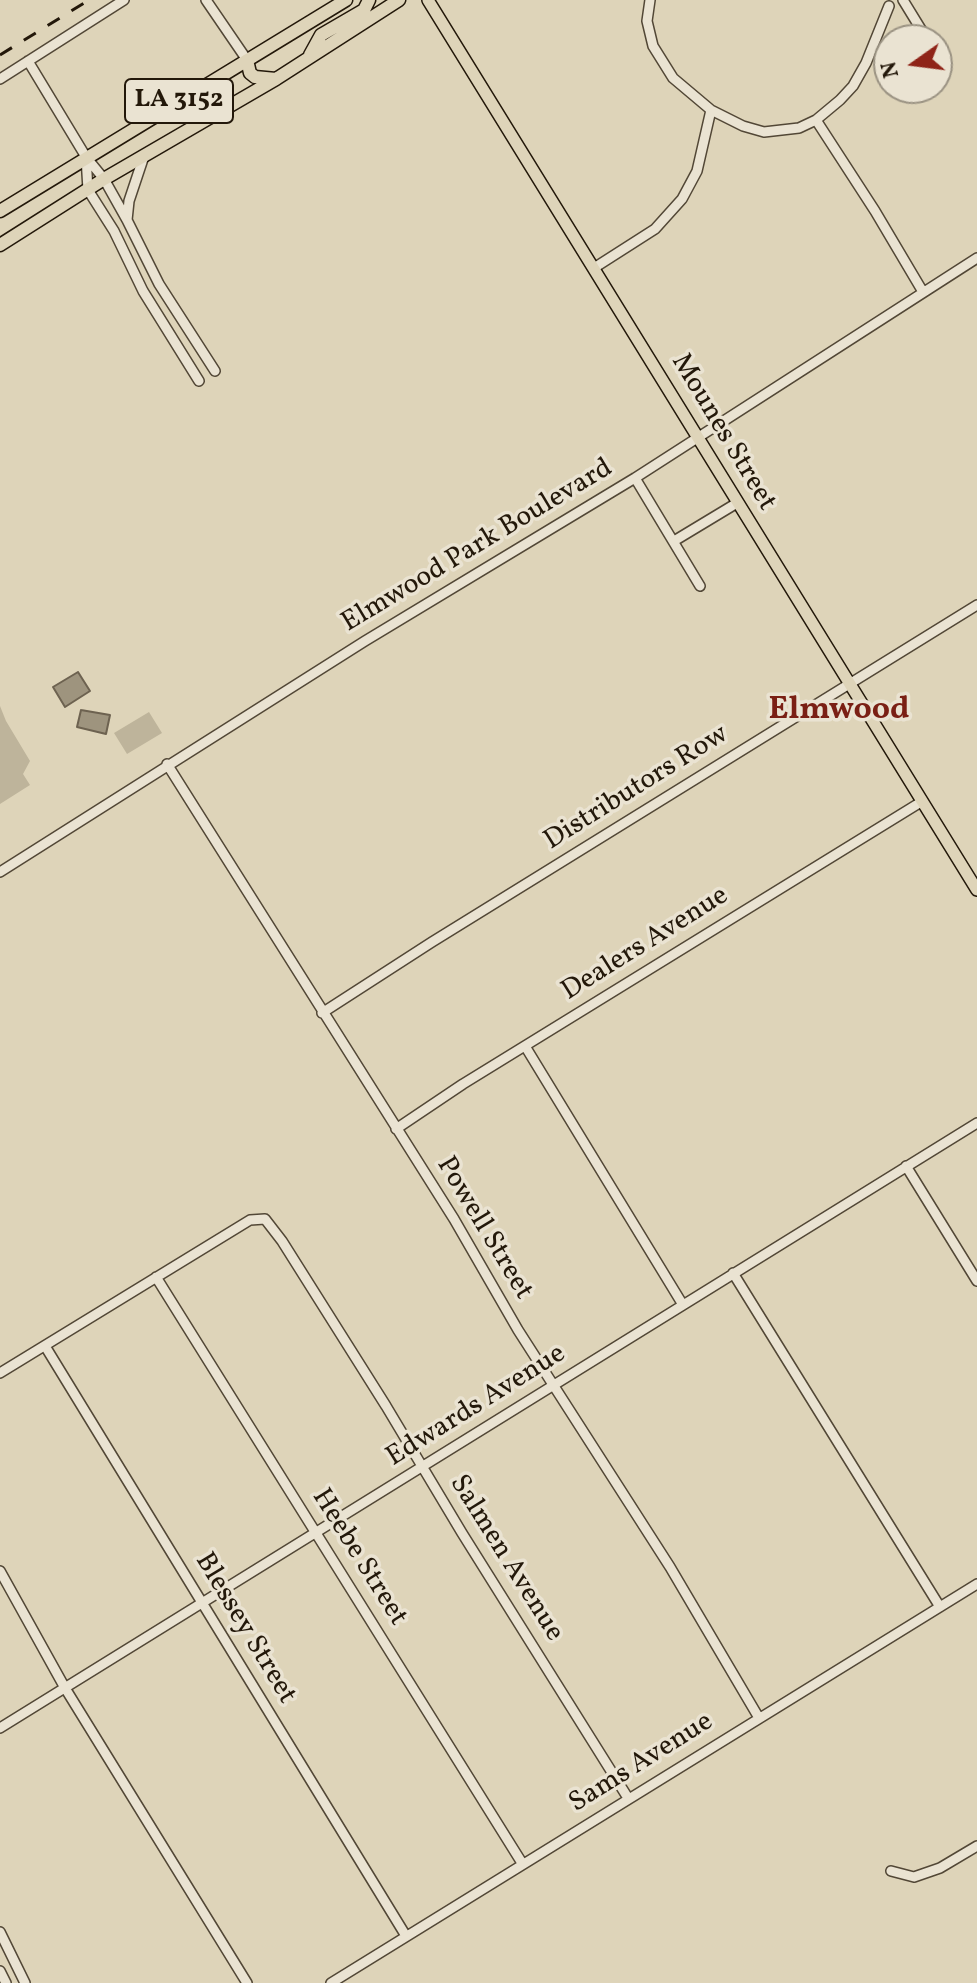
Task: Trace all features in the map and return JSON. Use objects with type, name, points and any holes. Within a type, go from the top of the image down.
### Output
[{"type":"highway","name":"LA 3152","points":[[0,211],[346,0]]},
{"type":"highway","points":[[308,58],[321,35],[364,10],[369,0]]},
{"type":"highway","name":"LA 3152","points":[[0,245],[104,179],[276,79],[399,0]]},
{"type":"highway","points":[[247,60],[250,73],[255,77],[276,79]]},
{"type":"main road","name":"Mounes Street","points":[[428,0],[977,890]]},
{"type":"street","points":[[0,79],[124,0]]},
{"type":"street","points":[[206,0],[247,60]]},
{"type":"street","points":[[650,0],[647,21],[659,59],[673,78],[711,110],[743,126],[764,132],[799,128],[816,120],[853,86],[866,63],[889,6]]},
{"type":"street","points":[[903,0],[918,24]]},
{"type":"street","points":[[28,61],[86,157],[104,179],[159,284],[215,371]]},
{"type":"street","points":[[594,268],[655,229],[682,199],[697,171],[711,110]]},
{"type":"street","points":[[816,120],[923,292]]},
{"type":"street","points":[[127,220],[129,201],[144,156]]},
{"type":"street","points":[[86,157],[88,190],[114,231],[143,291],[199,381]]},
{"type":"street","name":"Elmwood Park Boulevard","points":[[0,872],[167,764],[635,478],[977,258]]},
{"type":"street","points":[[635,478],[700,586]]},
{"type":"street","points":[[674,541],[737,503]]},
{"type":"street","name":"Distributors Row","points":[[322,1013],[977,605]]},
{"type":"street","name":"Powell Street","points":[[167,764],[670,1567],[759,1718]]},
{"type":"street","name":"Dealers Avenue","points":[[396,1129],[463,1084],[921,802]]},
{"type":"street","points":[[525,1046],[683,1305]]},
{"type":"street","name":"Edwards Avenue","points":[[0,1728],[977,1123]]},
{"type":"street","points":[[906,1166],[977,1281]]},
{"type":"street","name":"Salmen Avenue","points":[[156,1277],[250,1220],[258,1218],[267,1222],[282,1241],[628,1798]]},
{"type":"street","points":[[733,1273],[940,1607]]},
{"type":"street","points":[[0,1373],[156,1277]]},
{"type":"street","name":"Heebe Street","points":[[156,1277],[522,1863]]},
{"type":"street","name":"Blessey Street","points":[[45,1346],[406,1936]]},
{"type":"street","points":[[0,1571],[65,1688],[247,1983]]},
{"type":"street","name":"Sams Avenue","points":[[331,1983],[977,1584]]},
{"type":"street","points":[[891,1871],[914,1877],[940,1868],[977,1846]]},
{"type":"street","points":[[0,1932],[25,1983]]},
{"type":"street","points":[[0,1971],[6,1983]]},
{"type":"shaded area","points":[[78,672],[90,691],[65,707],[53,687]]},
{"type":"shaded area","points":[[0,706],[30,761],[23,774],[30,785],[0,804]]},
{"type":"shaded area","points":[[81,710],[110,715],[106,734],[77,727]]},
{"type":"shaded area","points":[[149,712],[162,733],[127,754],[114,733]]},
{"type":"railway","points":[[0,55],[89,0]]},
{"type":"district","name":"Elmwood","points":[[839,712]]}]
